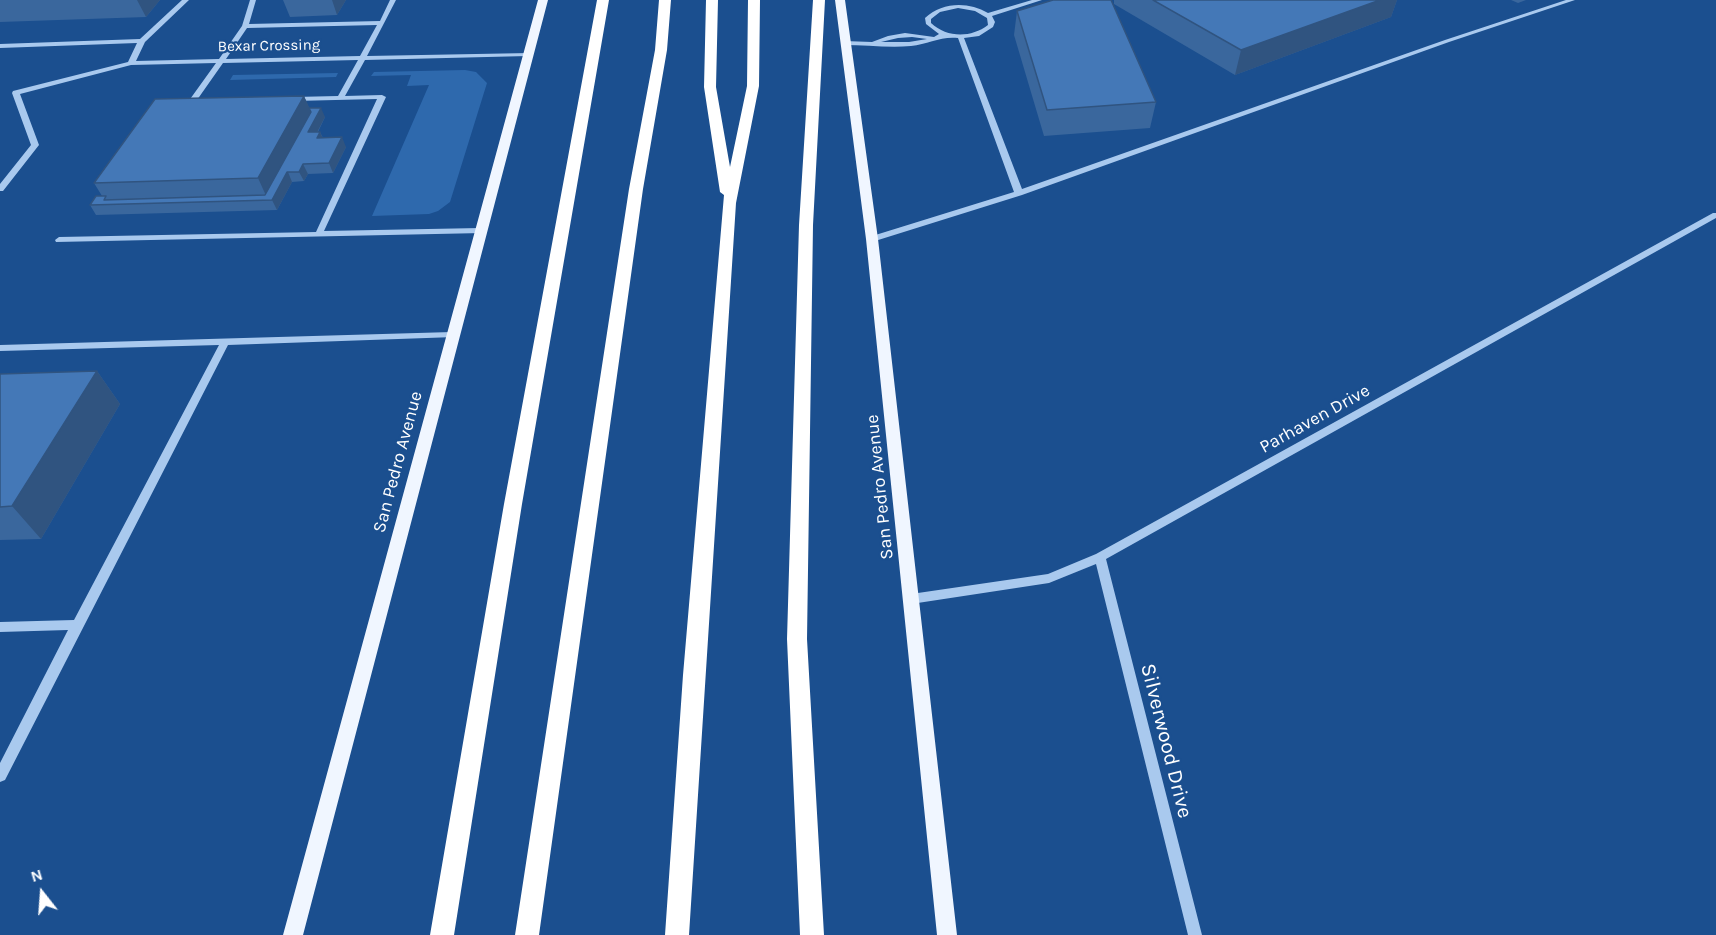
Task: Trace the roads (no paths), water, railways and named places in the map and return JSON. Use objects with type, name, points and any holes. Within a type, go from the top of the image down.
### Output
[{"type":"highway","points":[[442,935],[513,504],[603,0]]},
{"type":"highway","points":[[527,935],[636,189],[661,50],[665,0]]},
{"type":"highway","points":[[712,0],[711,87],[729,203]]},
{"type":"highway","points":[[677,935],[729,203],[753,86],[754,0]]},
{"type":"highway","points":[[812,935],[797,639],[806,225],[819,0]]},
{"type":"main road","name":"San Pedro Avenue","points":[[293,935],[543,0]]},
{"type":"main road","name":"San Pedro Avenue","points":[[840,0],[872,239],[947,935]]},
{"type":"street","points":[[131,63],[142,41],[186,0]]},
{"type":"street","points":[[215,101],[192,102],[223,61],[245,26],[253,0]]},
{"type":"street","points":[[340,98],[393,0]]},
{"type":"street","points":[[988,15],[1039,0]]},
{"type":"street","points":[[872,239],[1019,193],[1436,45],[1572,0]]},
{"type":"street","points":[[950,4],[969,7],[988,15],[992,22],[987,30],[960,36],[946,34],[932,28],[928,18],[950,4]]},
{"type":"street","points":[[245,26],[382,23]]},
{"type":"street","points":[[844,43],[875,42],[892,46],[922,44],[946,34]]},
{"type":"street","points":[[960,36],[1019,193]]},
{"type":"street","points":[[0,46],[142,41]]},
{"type":"street","name":"Bexar Crossing","points":[[0,189],[35,145],[16,93],[131,63],[528,54]]},
{"type":"street","points":[[283,100],[382,97],[319,234]]},
{"type":"street","name":"Parhaven Drive","points":[[911,599],[1049,578],[1100,557],[1716,215]]},
{"type":"street","points":[[59,240],[480,231]]},
{"type":"street","points":[[0,348],[452,335]]},
{"type":"street","points":[[0,776],[225,342]]},
{"type":"street","name":"Silverwood Drive","points":[[1100,557],[1195,935]]},
{"type":"street","points":[[0,627],[77,625]]}]
